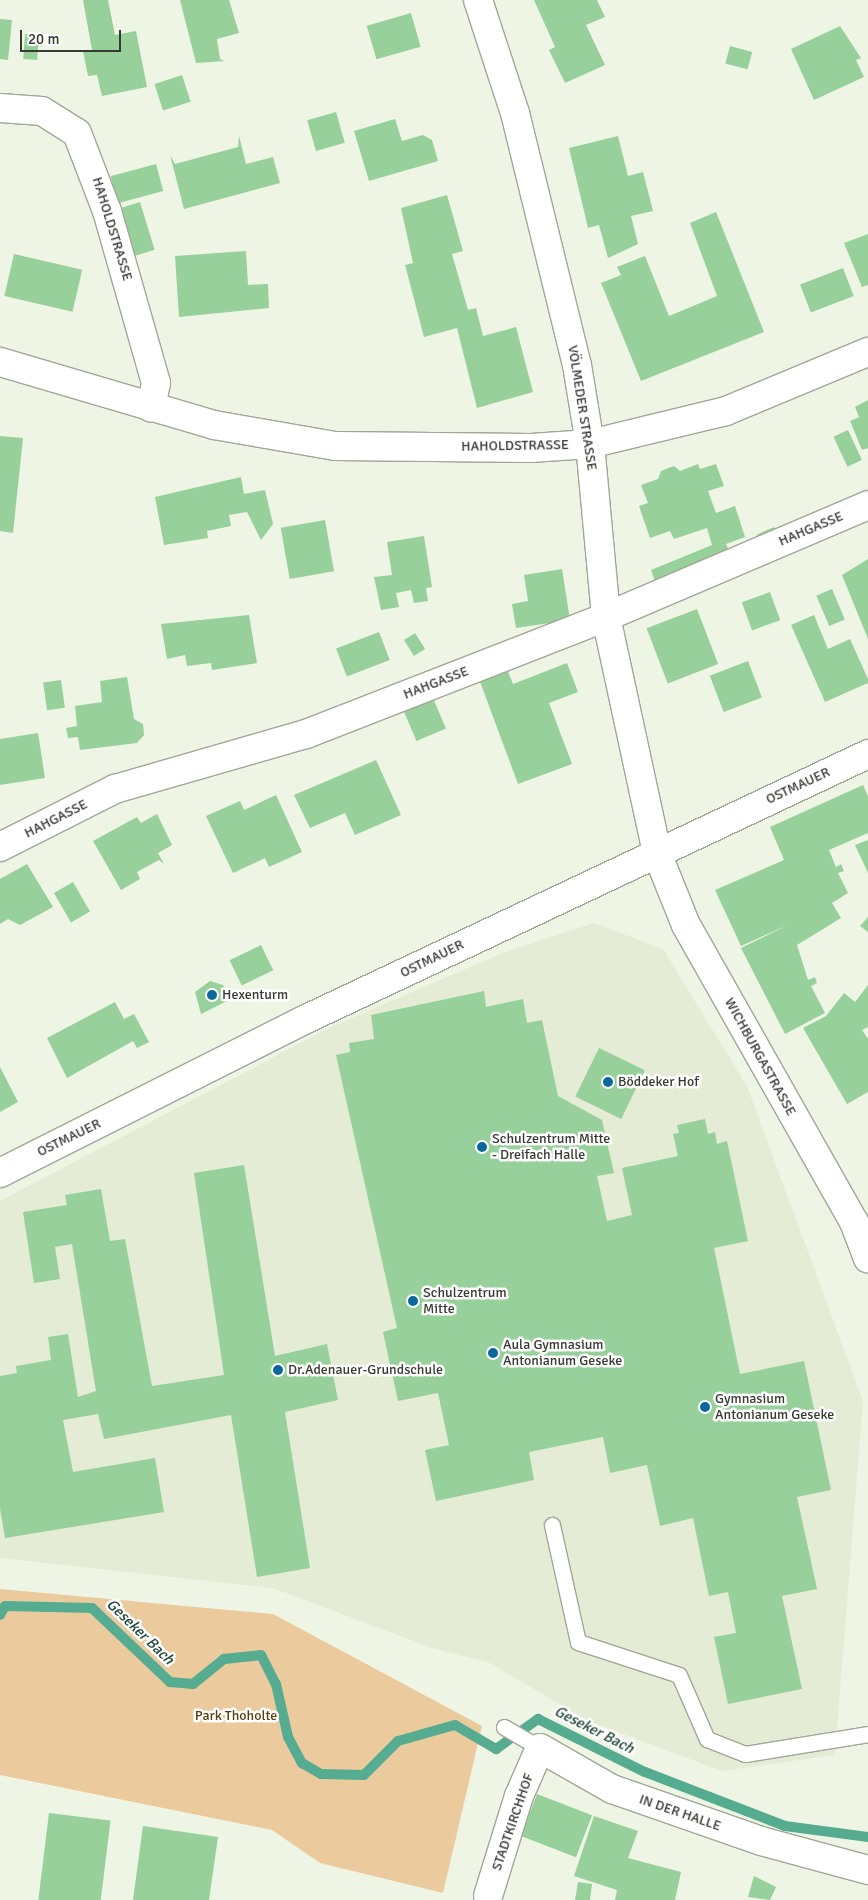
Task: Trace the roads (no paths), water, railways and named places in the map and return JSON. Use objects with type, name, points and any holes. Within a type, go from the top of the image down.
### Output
[{"type":"street","name":"VÖLMEDER STRASSE","points":[[478,0],[517,122],[577,365],[590,444],[606,617],[657,853]]},
{"type":"street","name":"HAHOLDSTRASSE","points":[[0,108],[42,111],[77,133],[107,211],[154,373],[151,408]]},
{"type":"street","name":"HAHOLDSTRASSE","points":[[0,362],[214,426],[335,446],[590,444],[726,411],[868,352]]},
{"type":"street","name":"HAHGASSE","points":[[0,847],[115,789],[306,734],[606,617],[868,505]]},
{"type":"street","name":"OSTMAUER","points":[[0,1173],[302,1021],[868,754]]},
{"type":"street","name":"WICHBURGASTRASSE","points":[[657,853],[686,925],[854,1222],[868,1258]]},
{"type":"street","name":"IN DER HALLE","points":[[540,1748],[612,1789],[761,1841],[868,1870]]},
{"type":"street","name":"STADTKIRCHHOF","points":[[488,1896],[519,1796],[540,1748]]},
{"type":"lane","points":[[552,1525],[578,1642],[679,1675],[707,1739],[744,1754],[868,1734]]},
{"type":"lane","name":"IN DER HALLE","points":[[504,1728],[540,1748]]},
{"type":"waterway","name":"Geseker Bach","points":[[0,1615],[5,1606],[92,1608],[170,1682],[193,1684],[224,1659],[261,1655],[276,1684],[288,1737],[302,1763],[321,1774],[364,1775],[398,1741],[455,1725],[496,1749],[538,1719],[645,1772],[785,1826],[868,1837]]},
{"type":"place","name":"Hexenturm","points":[[212,995]]},
{"type":"place","name":"Böddeker Hof","points":[[608,1082]]},
{"type":"place","name":"Schulzentrum Mitte - Dreifach Halle","points":[[482,1147]]},
{"type":"place","name":"Schulzentrum Mitte","points":[[413,1301]]},
{"type":"place","name":"Aula Gymnasium Antonianum Geseke","points":[[493,1353]]},
{"type":"place","name":"Dr.Adenauer-Grundschule","points":[[278,1370]]},
{"type":"place","name":"Gymnasium Antonianum Geseke","points":[[705,1407]]},
{"type":"park label","name":"Park Thoholte","points":[[236,1716]]}]
